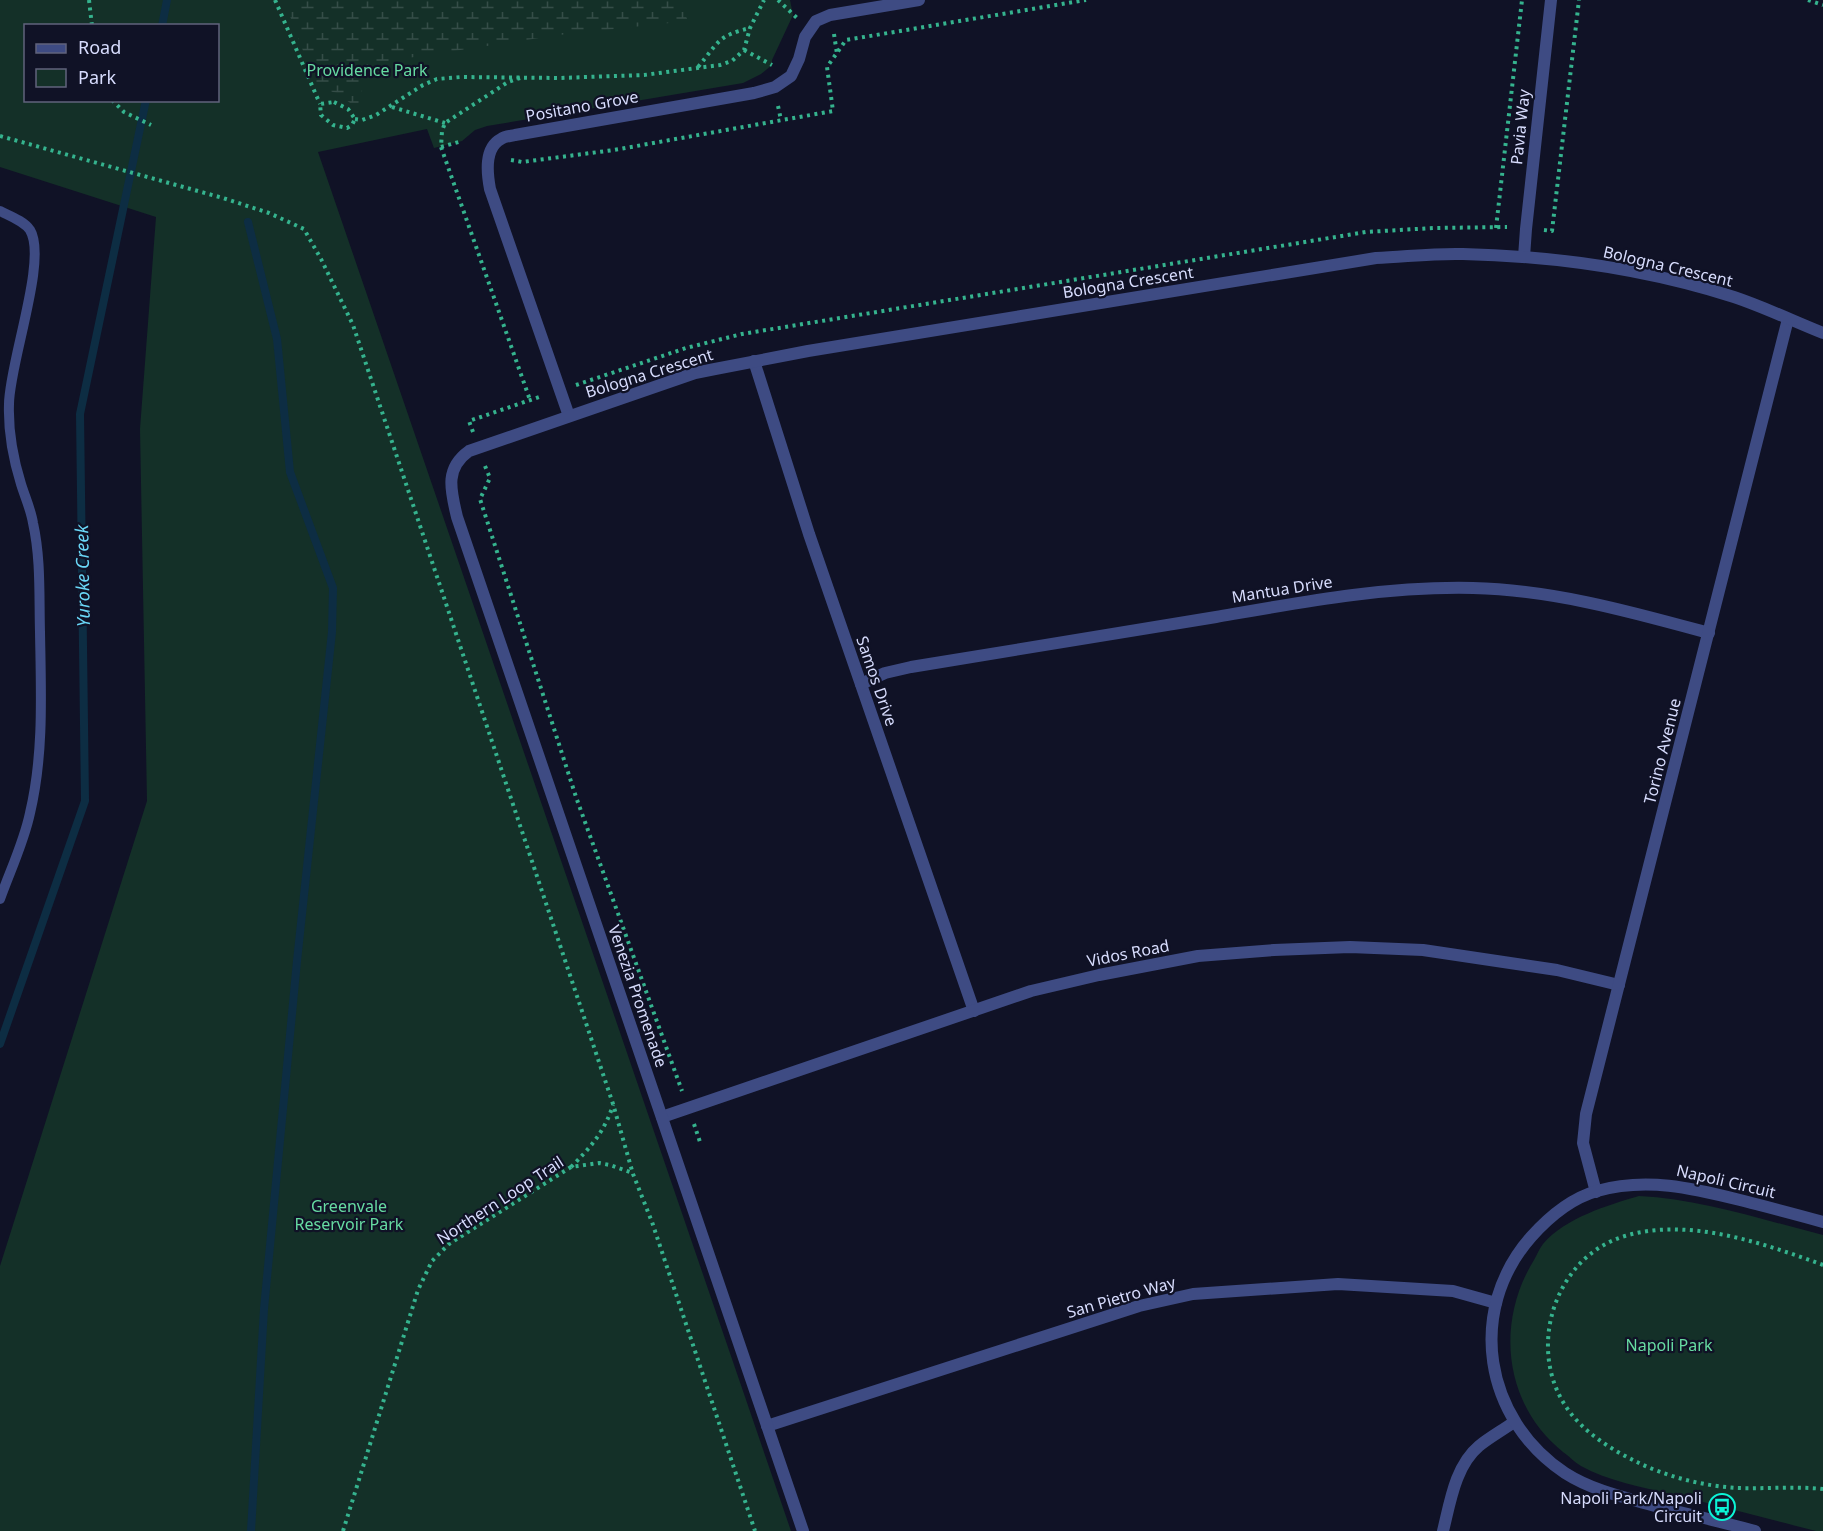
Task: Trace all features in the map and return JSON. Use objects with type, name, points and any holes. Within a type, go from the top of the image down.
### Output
[{"type":"street","points":[[810,28],[816,21],[830,15],[919,0]]},
{"type":"street","name":"Pavia Way","points":[[1524,257],[1551,0]]},
{"type":"street","name":"Positano Grove","points":[[569,416],[490,189],[488,161],[494,145],[501,138],[515,135],[754,93],[775,87],[785,82],[796,69],[802,44],[810,28]]},
{"type":"street","name":"Bologna Crescent","points":[[453,471],[459,458],[469,451],[695,373],[754,361],[1376,258],[1460,254],[1524,257],[1615,267],[1676,281],[1734,298],[1823,333]]},
{"type":"street","name":"Torino Avenue","points":[[1596,1192],[1586,1159],[1583,1126],[1788,319]]},
{"type":"street","name":"Samos Drive","points":[[754,361],[802,512],[974,1011]]},
{"type":"street","name":"Venezia Promenade","points":[[453,471],[451,494],[457,517],[803,1531]]},
{"type":"street","name":"Mantua Drive","points":[[861,684],[911,667],[1301,602],[1393,590],[1474,588],[1543,594],[1626,610],[1709,633]]},
{"type":"street","name":"Vidos Road","points":[[662,1117],[1031,991],[1187,958],[1274,950],[1328,948],[1422,950],[1557,970],[1620,985]]},
{"type":"street","name":"Napoli Circuit","points":[[1755,1531],[1625,1498],[1589,1486],[1566,1473],[1537,1451],[1514,1422],[1494,1370],[1491,1340],[1496,1303],[1501,1284],[1510,1267],[1540,1227],[1559,1212],[1596,1192],[1635,1184],[1664,1184],[1694,1188],[1823,1222]]},
{"type":"street","name":"San Pietro Way","points":[[767,1426],[1138,1306],[1193,1294],[1338,1284],[1453,1291],[1496,1303]]},
{"type":"street","points":[[1443,1531],[1454,1488],[1463,1468],[1477,1447],[1514,1422]]},
{"type":"lane","points":[[0,211],[21,222],[30,230],[36,251],[33,276],[4,399],[11,448],[33,523],[39,573],[40,685],[39,769],[30,815],[0,899]]},
{"type":"path","points":[[89,0],[92,24]]},
{"type":"path","points":[[275,0],[320,104],[321,115],[333,125],[347,128],[355,119]]},
{"type":"path","points":[[320,104],[334,102],[348,109],[355,119],[362,120],[392,107],[406,95],[437,79],[644,75],[720,65],[732,61],[744,50],[750,28],[764,0]]},
{"type":"path","points":[[778,0],[810,28]]},
{"type":"path","points":[[512,160],[522,162],[614,150],[833,111],[827,67],[846,40],[1086,0]]},
{"type":"path","points":[[1496,228],[1522,0]]},
{"type":"path","points":[[1544,230],[1552,231],[1579,0]]},
{"type":"path","points":[[1808,0],[1823,5]]},
{"type":"path","points":[[699,67],[717,41],[731,33],[750,28]]},
{"type":"path","points":[[834,34],[837,55]]},
{"type":"path","points":[[744,50],[772,65]]},
{"type":"path","points":[[524,77],[508,82],[444,123],[441,147],[530,400]]},
{"type":"path","points":[[114,102],[123,112],[151,124]]},
{"type":"path","points":[[778,103],[781,120]]},
{"type":"path","points":[[392,107],[444,123]]},
{"type":"path","points":[[0,136],[141,174],[269,213],[304,229],[321,259],[352,325],[613,1104],[633,1174],[652,1222],[755,1531]]},
{"type":"path","points":[[441,147],[462,141]]},
{"type":"path","points":[[575,385],[686,348],[742,334],[1366,232],[1507,227]]},
{"type":"path","points":[[474,432],[469,421],[543,396]]},
{"type":"path","points":[[485,466],[490,478],[480,499],[576,797],[701,1145]]},
{"type":"path","points":[[571,1167],[599,1136],[607,1123],[613,1104]]},
{"type":"path","name":"Northern Loop Trail","points":[[343,1531],[418,1290],[432,1261],[449,1244],[571,1167],[599,1163],[633,1174]]},
{"type":"path","points":[[1821,1489],[1712,1486],[1638,1463],[1598,1438],[1578,1422],[1568,1409],[1551,1372],[1547,1355],[1547,1337],[1554,1308],[1566,1280],[1596,1251],[1623,1236],[1674,1228],[1699,1231],[1732,1237],[1823,1265]]},
{"type":"green space","name":"Greenvale Reservoir Park","points":[[0,0],[790,0],[793,15],[772,60],[772,65],[761,74],[743,83],[487,126],[475,130],[462,141],[434,148],[427,129],[318,152],[791,1531],[0,1531],[0,1266],[147,801],[140,429],[156,217],[0,167]]},
{"type":"green space","name":"Providence Park","points":[[284,0],[684,0],[684,12],[688,21],[559,35],[401,59],[376,70],[359,95],[362,112],[337,93],[317,88]]},
{"type":"green space","name":"Napoli Park","points":[[1639,1196],[1709,1206],[1823,1235],[1823,1531],[1602,1476],[1581,1466],[1563,1452],[1543,1433],[1528,1411],[1518,1387],[1512,1362],[1510,1336],[1514,1310],[1522,1284],[1539,1250],[1552,1235],[1575,1220],[1601,1208]]},
{"type":"waterway","name":"Yuroke Creek","points":[[162,24],[167,0]]},
{"type":"waterway","name":"Yuroke Creek","points":[[0,1044],[85,801],[80,414],[146,102]]},
{"type":"waterway","points":[[248,222],[277,339],[290,472],[333,588],[332,632],[297,961],[264,1309],[251,1531]]},
{"type":"place","name":"Napoli Park/Napoli Circuit","points":[[1722,1507]]}]
